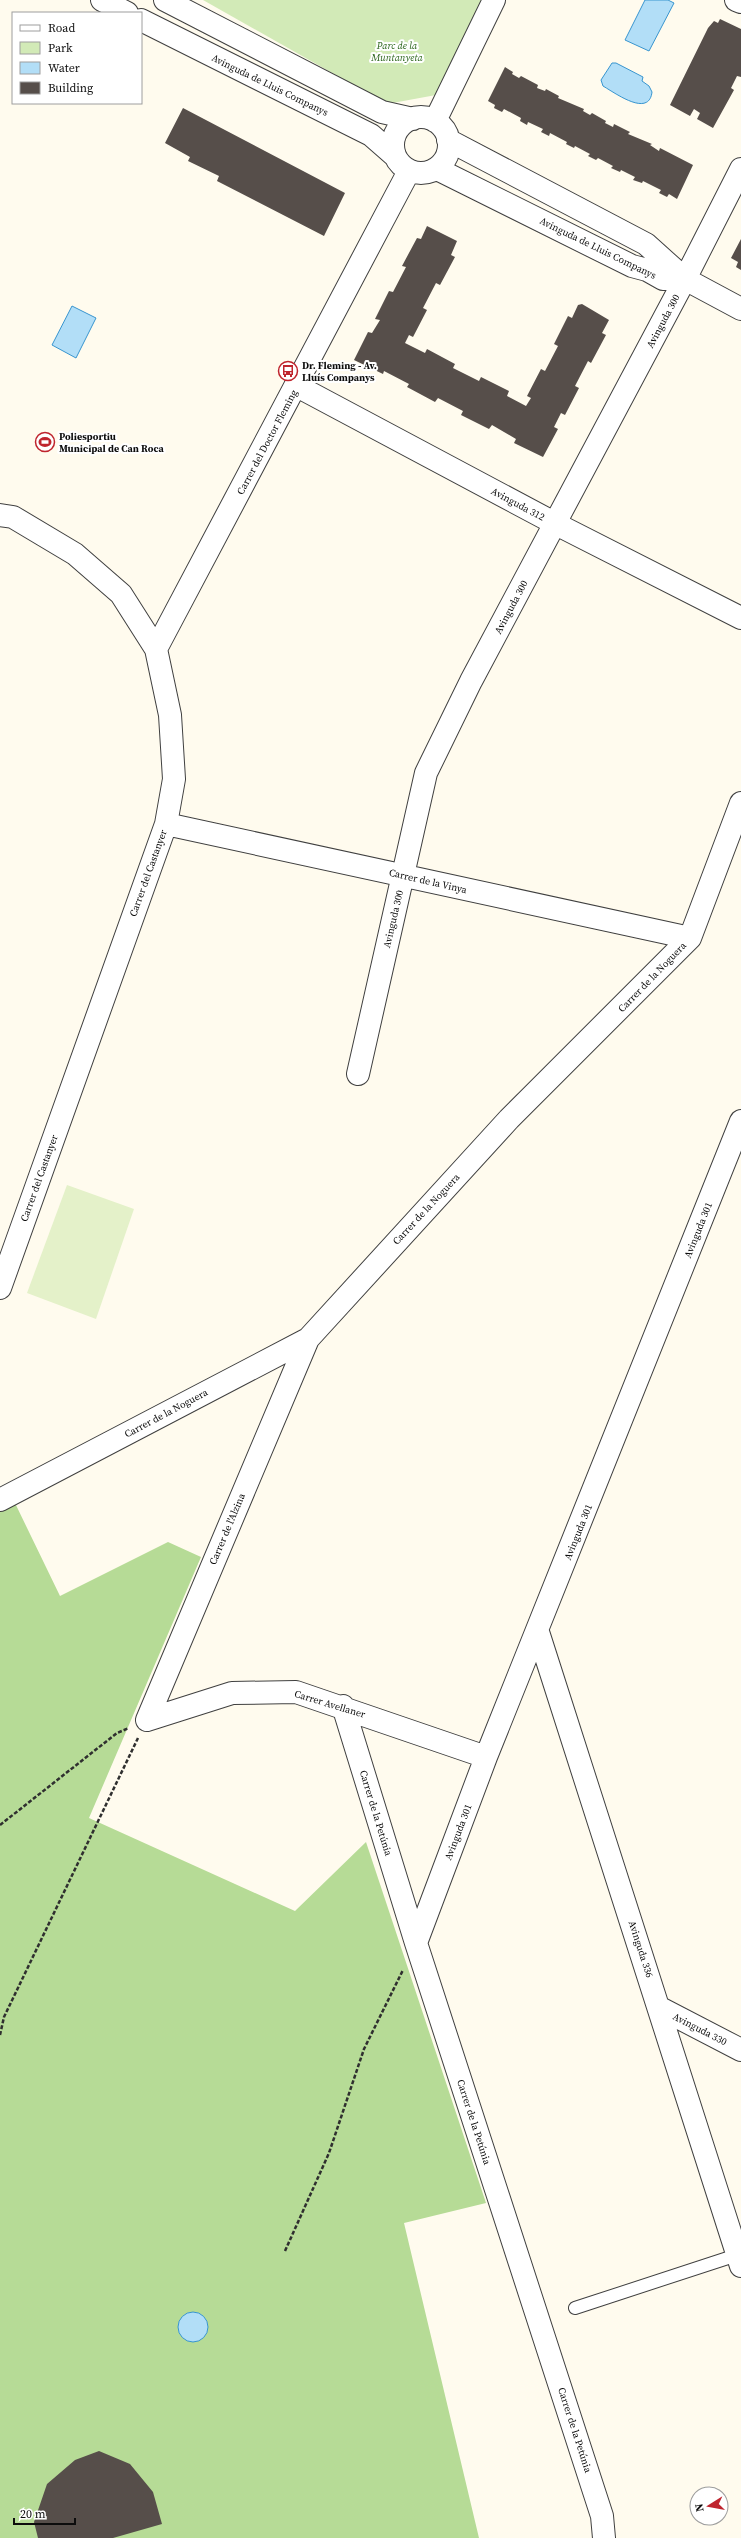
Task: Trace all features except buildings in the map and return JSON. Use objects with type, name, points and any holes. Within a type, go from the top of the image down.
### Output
[{"type":"street","points":[[102,0],[125,12]]},
{"type":"street","points":[[165,0],[382,112],[413,119],[424,118],[435,121],[444,129],[448,140],[447,156],[437,169],[422,173],[402,163],[396,134],[404,123],[413,119]]},
{"type":"street","points":[[435,121],[494,0]]},
{"type":"street","points":[[736,0],[741,2]]},
{"type":"street","name":"Avinguda de Lluis Companys","points":[[142,21],[371,136],[402,163]]},
{"type":"street","name":"Avinguda de Lluis Companys","points":[[448,140],[646,244],[685,279]]},
{"type":"street","name":"Carrer del Doctor Fleming","points":[[156,649],[297,386],[402,163]]},
{"type":"street","name":"Avinguda 300","points":[[358,1074],[426,773],[471,681],[556,524],[685,279],[741,168]]},
{"type":"street","name":"Avinguda de Lluis Companys","points":[[437,169],[632,266],[647,270],[663,279],[685,279]]},
{"type":"street","points":[[685,279],[741,309]]},
{"type":"street","name":"Avinguda 312","points":[[297,386],[556,524],[741,618]]},
{"type":"street","name":"Carrer del Castanyer","points":[[0,515],[13,517],[75,554],[121,594],[156,649],[170,714],[174,779],[166,824],[0,1288]]},
{"type":"street","name":"Carrer de la Noguera","points":[[0,1500],[308,1339],[509,1120],[690,938],[741,803]]},
{"type":"street","name":"Carrer de la Vinya","points":[[166,824],[690,938]]},
{"type":"street","name":"Avinguda 301","points":[[416,1943],[486,1757],[735,1154],[741,1121]]},
{"type":"street","name":"Carrer de l'Alzina","points":[[147,1720],[308,1339]]},
{"type":"street","name":"Avinguda 336","points":[[538,1632],[660,2008],[739,2260]]},
{"type":"street","name":"Carrer Avellaner","points":[[147,1720],[232,1693],[296,1692],[343,1706],[486,1757]]},
{"type":"street","name":"Carrer de la Petúnia","points":[[343,1706],[416,1943],[600,2508],[604,2538]]},
{"type":"street","name":"Avinguda 330","points":[[660,2008],[741,2050]]},
{"type":"lane","points":[[576,2308],[739,2260]]},
{"type":"path","points":[[0,1825],[117,1733],[147,1720]]},
{"type":"path","points":[[0,2035],[4,2017],[147,1720]]},
{"type":"path","points":[[285,2251],[329,2153],[364,2049],[416,1943]]},
{"type":"green space","name":"Parc de la Muntanyeta","points":[[203,0],[484,0],[436,95],[387,104]]},
{"type":"green space","points":[[67,1185],[134,1209],[96,1319],[27,1293]]},
{"type":"green space","points":[[14,1501],[60,1596],[168,1542],[201,1557],[89,1818],[295,1911],[366,1842],[486,2203],[404,2223],[479,2538],[0,2538],[0,1507]]},
{"type":"water","points":[[645,0],[668,0],[674,3],[649,51],[625,40]]},
{"type":"water","points":[[612,63],[616,63],[643,77],[642,81],[649,86],[652,92],[650,99],[645,103],[638,103],[623,98],[603,86],[601,80]]},
{"type":"water","points":[[72,306],[96,318],[76,358],[52,345]]},
{"type":"water","points":[[193,2312],[204,2316],[208,2327],[204,2338],[193,2342],[182,2338],[178,2327],[182,2316]]},
{"type":"place","name":"Dr. Fleming - Av. Lluís Companys","points":[[288,371]]},
{"type":"place","name":"Poliesportiu Municipal de Can Roca","points":[[45,442]]}]
